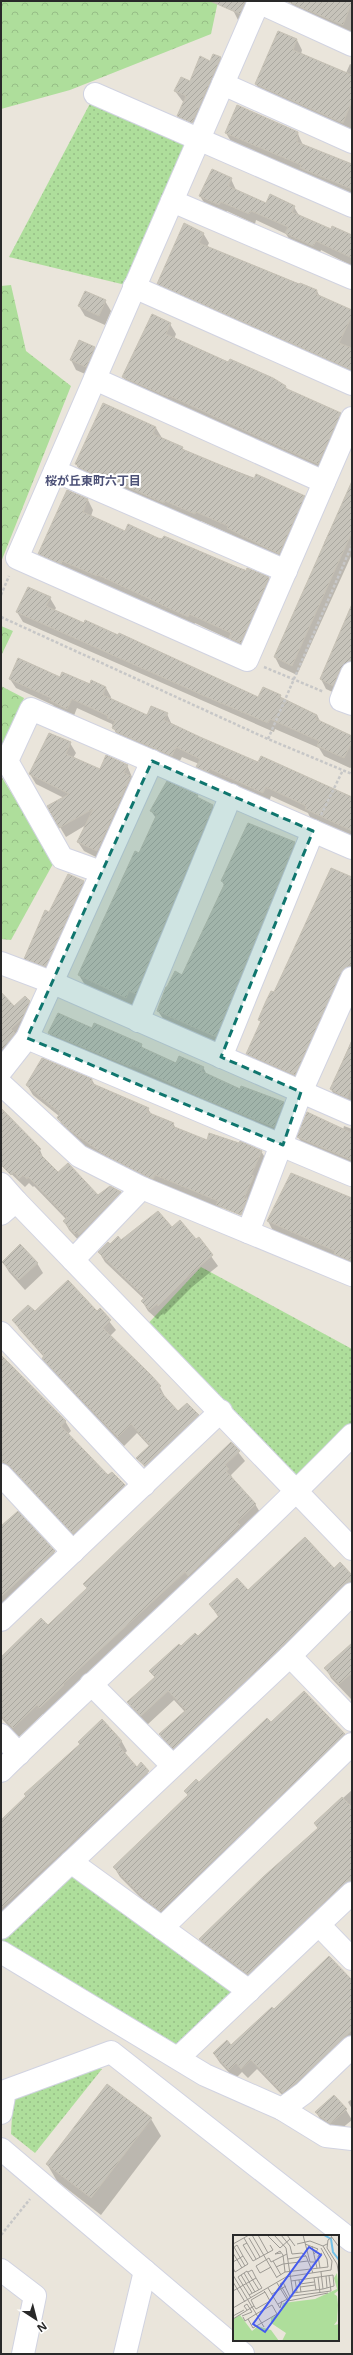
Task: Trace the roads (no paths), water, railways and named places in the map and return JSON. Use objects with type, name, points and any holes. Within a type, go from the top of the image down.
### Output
[{"type":"street","points":[[352,45],[258,2],[18,558],[247,660],[352,418]]},
{"type":"street","points":[[223,84],[352,142]]},
{"type":"street","points":[[94,94],[352,206]]},
{"type":"street","points":[[172,201],[352,278]]},
{"type":"street","points":[[134,288],[352,384]]},
{"type":"street","points":[[95,379],[324,482]]},
{"type":"street","points":[[55,471],[286,571]]},
{"type":"street","points":[[346,702],[352,673]]},
{"type":"street","points":[[100,872],[62,858],[7,761],[31,709],[352,848]]},
{"type":"street","points":[[1,1071],[27,1038],[100,872],[152,761]]},
{"type":"street","points":[[138,1021],[231,796]]},
{"type":"street","points":[[222,1057],[313,831]]},
{"type":"street","points":[[1,962],[51,982],[352,1114]]},
{"type":"street","points":[[248,1232],[301,1092],[352,978]]},
{"type":"street","points":[[27,1038],[352,1175]]},
{"type":"street","points":[[1,1084],[79,1156],[142,1188],[352,1275]]},
{"type":"street","points":[[1,1184],[8,1207],[73,1260],[298,1491],[352,1549]]},
{"type":"street","points":[[73,1260],[142,1188]]},
{"type":"street","points":[[1,1333],[144,1485]]},
{"type":"street","points":[[1,1620],[221,1412]]},
{"type":"street","points":[[1,1772],[91,1684],[298,1491],[352,1435]]},
{"type":"street","points":[[3,1482],[73,1552]]},
{"type":"street","points":[[1,1928],[172,1765],[290,1656],[352,1594]]},
{"type":"street","points":[[290,1656],[352,1720]]},
{"type":"street","points":[[91,1684],[172,1765]]},
{"type":"street","points":[[1,1735],[19,1754]]},
{"type":"street","points":[[162,1928],[352,1744]]},
{"type":"street","points":[[71,1862],[249,1991]]},
{"type":"street","points":[[178,2058],[352,1893]]},
{"type":"street","points":[[318,1925],[352,1959]]},
{"type":"street","points":[[1,1952],[205,2074],[282,2109],[326,2136],[352,2139]]},
{"type":"street","points":[[282,2109],[304,2092],[352,2046]]},
{"type":"street","points":[[1,2113],[5,2091],[111,2052],[352,2241]]},
{"type":"street","points":[[1,2149],[243,2354]]},
{"type":"street","points":[[1,2270],[35,2296],[23,2354]]},
{"type":"street","points":[[125,2354],[146,2272]]},
{"type":"district","name":"桜が丘東町六丁目","points":[[93,480]]}]
